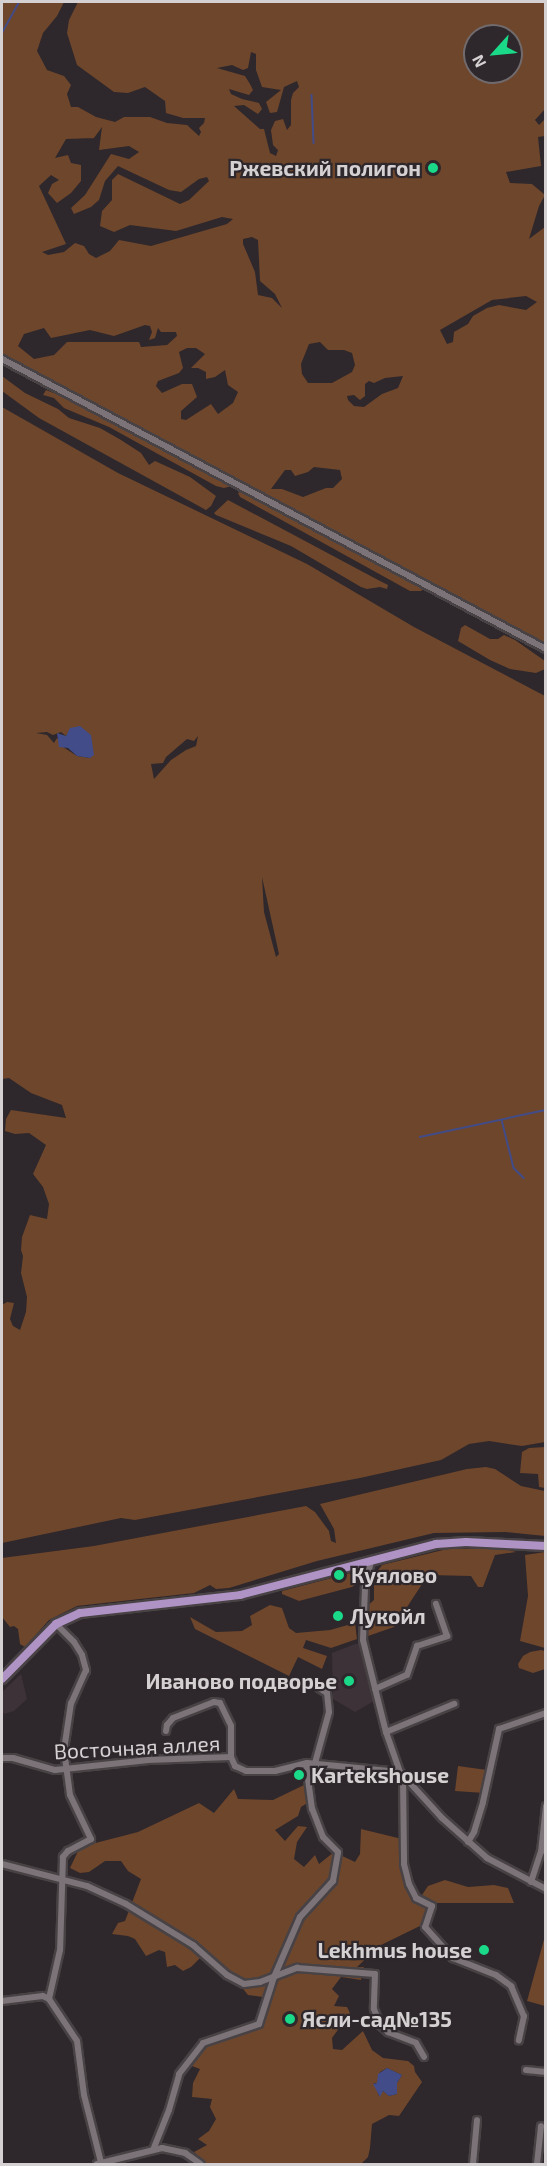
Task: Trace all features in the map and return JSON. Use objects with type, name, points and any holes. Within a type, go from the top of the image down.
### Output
[{"type":"main road","points":[[2,1679],[56,1624],[67,1617],[88,1611],[240,1595],[436,1544],[453,1542],[546,1546]]},
{"type":"street","points":[[2,359],[546,649]]},
{"type":"street","points":[[372,1561],[365,1588],[363,1638],[386,1732],[401,1774],[404,1864],[409,1884],[416,1898],[432,1906],[425,1927],[447,1952],[453,1958],[496,1975],[511,1986],[524,2016],[519,2040]]},
{"type":"street","points":[[375,1689],[407,1675],[417,1646],[447,1636],[436,1604]]},
{"type":"street","points":[[49,1999],[60,1950],[63,1857],[68,1851],[91,1839],[70,1795],[64,1750],[66,1724],[71,1703],[86,1670],[82,1655],[74,1642],[56,1624]]},
{"type":"street","points":[[315,1764],[328,1712],[327,1693],[319,1688]]},
{"type":"street","points":[[166,1731],[167,1725],[173,1718],[214,1702],[220,1703],[231,1726],[231,1757]]},
{"type":"street","points":[[386,1732],[454,1704]]},
{"type":"street","points":[[468,1842],[474,1832],[483,1802],[499,1729],[546,1713]]},
{"type":"street","name":"Восточная аллея","points":[[2,1758],[13,1758],[44,1768],[66,1770],[148,1760],[231,1757],[235,1766],[246,1771],[275,1771],[315,1764],[401,1774]]},
{"type":"street","points":[[153,2150],[169,2109],[179,2074],[203,2043],[259,2024],[274,1977],[300,1917],[333,1881],[338,1852],[323,1837],[312,1809],[306,1764]]},
{"type":"street","points":[[401,1774],[468,1842],[487,1858],[546,1889]]},
{"type":"street","points":[[531,1882],[541,1852],[546,1806]]},
{"type":"street","points":[[2,1864],[87,1886],[148,1915],[193,1945],[227,1975],[244,1984],[303,1968],[375,1974],[375,2009],[380,2025],[388,2032],[416,2043],[424,2057]]},
{"type":"street","points":[[2,2001],[44,1996],[49,1999],[77,2041],[84,2095],[99,2163],[153,2150],[174,2149],[201,2164]]},
{"type":"street","points":[[525,2070],[546,2072]]},
{"type":"street","points":[[473,2164],[477,2120]]},
{"type":"street","points":[[537,2164],[541,2126]]},
{"type":"shaded area","points":[[2,2],[64,2],[57,16],[43,33],[37,51],[47,70],[64,76],[71,85],[67,94],[71,107],[78,107],[96,117],[115,122],[124,117],[150,117],[167,123],[187,125],[199,136],[201,132],[199,128],[205,118],[183,118],[166,113],[165,101],[145,87],[128,93],[114,92],[77,65],[67,33],[69,20],[78,2],[545,2],[545,109],[535,120],[539,125],[545,119],[545,136],[538,137],[541,166],[506,172],[510,183],[532,184],[545,195],[539,206],[529,239],[545,227],[545,647],[2,358]],"holes":[[[251,52],[256,54],[256,70],[262,87],[281,90],[266,102],[270,113],[277,112],[284,87],[297,81],[299,87],[293,93],[291,100],[291,125],[287,130],[283,119],[275,121],[271,130],[273,145],[278,150],[276,156],[270,153],[264,129],[260,129],[234,106],[244,105],[258,114],[262,109],[259,103],[231,94],[229,89],[249,95],[253,90],[245,76],[217,68],[232,65],[243,70],[248,68]],[[102,127],[99,150],[129,146],[139,152],[129,159],[111,154],[85,195],[71,208],[74,214],[91,207],[99,200],[105,181],[118,166],[169,190],[181,192],[199,179],[207,177],[209,181],[189,200],[180,204],[118,174],[112,180],[112,200],[102,211],[100,226],[114,232],[130,225],[176,231],[222,217],[233,219],[227,224],[151,246],[119,240],[110,251],[96,258],[89,254],[84,246],[75,243],[64,252],[48,255],[42,252],[66,244],[39,186],[51,175],[59,180],[52,184],[48,193],[57,203],[71,193],[81,181],[81,165],[71,163],[68,155],[55,158],[66,139],[94,138]],[[252,237],[258,240],[260,281],[275,294],[282,308],[272,298],[258,295],[255,272],[243,239]],[[526,296],[537,302],[526,310],[499,305],[487,308],[454,332],[453,342],[447,344],[440,330],[492,300]],[[145,325],[150,326],[152,332],[149,340],[155,338],[158,328],[161,332],[176,332],[177,336],[167,345],[141,347],[139,342],[67,342],[54,355],[34,359],[18,346],[24,334],[44,328],[51,338],[90,330],[114,336]],[[320,342],[328,350],[344,350],[352,353],[355,365],[352,372],[332,383],[308,383],[302,374],[301,364],[309,344]],[[187,348],[196,348],[205,354],[191,368],[198,368],[206,372],[206,379],[215,377],[225,370],[228,385],[238,392],[233,403],[218,414],[211,404],[186,420],[181,419],[181,411],[197,397],[192,384],[182,384],[162,393],[156,386],[158,381],[179,373],[183,368],[179,352]],[[403,376],[398,388],[382,394],[364,407],[354,406],[348,400],[347,396],[354,395],[360,400],[365,396],[365,384],[369,381],[374,383],[385,378]],[[314,467],[340,470],[342,479],[333,488],[326,488],[303,497],[282,489],[271,489],[285,470],[291,470],[295,476],[308,472]]]},
{"type":"shaded area","points":[[2,376],[25,393],[58,409],[69,418],[100,428],[121,440],[141,453],[149,465],[155,461],[190,477],[216,496],[211,506],[206,510],[39,418],[2,391]]},
{"type":"shaded area","points":[[46,390],[74,401],[232,486],[224,488],[216,486],[109,427],[64,408],[54,398],[43,395]]},
{"type":"shaded area","points":[[2,407],[118,473],[307,564],[414,627],[545,696],[545,1442],[522,1446],[489,1441],[469,1444],[441,1460],[360,1478],[135,1520],[121,1518],[2,1543],[2,1305],[7,1302],[14,1303],[10,1319],[13,1326],[20,1330],[26,1312],[27,1297],[21,1273],[22,1237],[30,1215],[47,1219],[49,1204],[43,1187],[33,1174],[46,1145],[29,1133],[15,1134],[5,1131],[6,1119],[11,1110],[66,1118],[62,1105],[31,1093],[9,1078],[2,1079]],"holes":[[[71,728],[82,730],[92,745],[90,758],[77,756],[63,747],[57,738],[54,743],[47,735],[36,733],[47,732],[53,735],[61,732],[66,736]],[[198,736],[196,746],[171,760],[154,779],[151,764],[163,763],[166,757],[187,739],[194,741]],[[262,877],[279,954],[276,957],[264,912]]]},
{"type":"shaded area","points":[[242,491],[424,588],[421,591],[410,591],[240,497],[238,493]]},
{"type":"shaded area","points":[[228,500],[388,585],[387,589],[361,587],[291,546],[216,515],[214,513]]},
{"type":"shaded area","points":[[465,625],[490,639],[498,639],[504,635],[515,640],[545,661],[545,669],[536,673],[510,669],[490,660],[458,641],[461,628]]},
{"type":"shaded area","points":[[546,1447],[545,1488],[539,1487],[538,1474],[520,1473],[522,1452],[529,1448]]},
{"type":"shaded area","points":[[486,1467],[495,1469],[521,1486],[545,1491],[545,1536],[505,1532],[434,1533],[317,1561],[229,1588],[216,1589],[210,1585],[194,1593],[77,1606],[49,1620],[25,1647],[20,1644],[18,1629],[14,1626],[10,1627],[2,1617],[2,1558],[94,1546],[306,1506],[315,1512],[329,1531],[331,1541],[336,1543],[334,1529],[320,1504],[467,1469]]},
{"type":"shaded area","points":[[501,1548],[516,1552],[495,1555],[483,1587],[478,1587],[471,1576],[428,1575],[394,1627],[368,1636],[366,1607],[374,1600],[374,1576],[382,1565],[447,1549]]},
{"type":"shaded area","points":[[546,1552],[545,1648],[520,1641],[528,1596],[525,1555]]},
{"type":"shaded area","points":[[355,1572],[359,1577],[359,1582],[352,1587],[299,1601],[282,1594],[282,1591]]},
{"type":"shaded area","points":[[270,1605],[282,1608],[289,1628],[296,1633],[330,1630],[355,1623],[357,1639],[331,1648],[306,1640],[303,1648],[327,1656],[322,1669],[298,1657],[289,1676],[195,1629],[190,1617],[216,1632],[242,1631],[252,1625],[250,1616]]},
{"type":"shaded area","points":[[359,1644],[374,1701],[355,1712],[333,1699],[332,1653]]},
{"type":"shaded area","points":[[541,1650],[545,1651],[545,1669],[533,1673],[519,1668],[518,1664],[523,1656]]},
{"type":"shaded area","points":[[21,1674],[27,1699],[14,1711],[4,1714],[2,1692]]},
{"type":"shaded area","points":[[458,1766],[487,1770],[484,1793],[455,1791]]},
{"type":"shaded area","points":[[304,1785],[309,1802],[301,1807],[298,1816],[275,1830],[285,1841],[298,1826],[307,1827],[297,1842],[294,1859],[304,1867],[315,1855],[319,1864],[334,1852],[355,1862],[360,1854],[361,1829],[402,1839],[403,1865],[410,1893],[430,1908],[424,1924],[379,1946],[357,1967],[364,1967],[361,1980],[341,1977],[332,1989],[339,1996],[334,2006],[347,2007],[350,2013],[332,2038],[333,2049],[342,2050],[363,2031],[372,2050],[383,2058],[408,2061],[414,2066],[422,2082],[399,2116],[389,2115],[372,2124],[368,2157],[361,2164],[206,2164],[194,2152],[207,2145],[198,2139],[209,2131],[216,2119],[210,2107],[212,2099],[192,2097],[193,2083],[200,2069],[189,2065],[206,2044],[260,2025],[270,1998],[248,1995],[240,1985],[214,1969],[201,1957],[183,1971],[175,1965],[167,1967],[165,1952],[159,1950],[146,1956],[135,1939],[112,1934],[118,1923],[125,1921],[141,1879],[128,1871],[121,1861],[105,1861],[89,1872],[80,1873],[70,1868],[80,1847],[138,1832],[199,1803],[214,1813],[234,1789],[238,1799],[273,1800]],"holes":[[[387,2068],[402,2075],[397,2083],[397,2094],[389,2096],[383,2091],[379,2096],[374,2083],[377,2083],[380,2072]]]},
{"type":"shaded area","points":[[445,1880],[468,1887],[494,1885],[508,1888],[514,1903],[437,1903],[422,1895],[428,1886]]},
{"type":"shaded area","points":[[545,1936],[545,2006],[527,2001]]},
{"type":"water","points":[[80,726],[91,735],[94,755],[90,758],[77,756],[68,748],[59,747],[57,733],[66,736],[70,728]]},
{"type":"water","points":[[387,2068],[402,2075],[397,2083],[397,2094],[389,2096],[383,2091],[380,2097],[373,2084],[377,2083],[378,2074]]},
{"type":"waterway","points":[[2,33],[19,2]]},
{"type":"waterway","points":[[312,95],[314,143]]},
{"type":"waterway","points":[[420,1137],[546,1110]]},
{"type":"waterway","points":[[502,1120],[514,1168],[524,1178]]},
{"type":"place","name":"Ржевский полигон","points":[[433,168]]},
{"type":"place","name":"Куялово","points":[[339,1575]]},
{"type":"place","name":"Лукойл","points":[[338,1616]]},
{"type":"place","name":"Иваново подворье","points":[[349,1681]]},
{"type":"place","name":"Kartekshouse","points":[[299,1775]]},
{"type":"place","name":"Lekhmus house","points":[[484,1950]]},
{"type":"place","name":"Ясли-сад№135","points":[[290,2019]]}]
